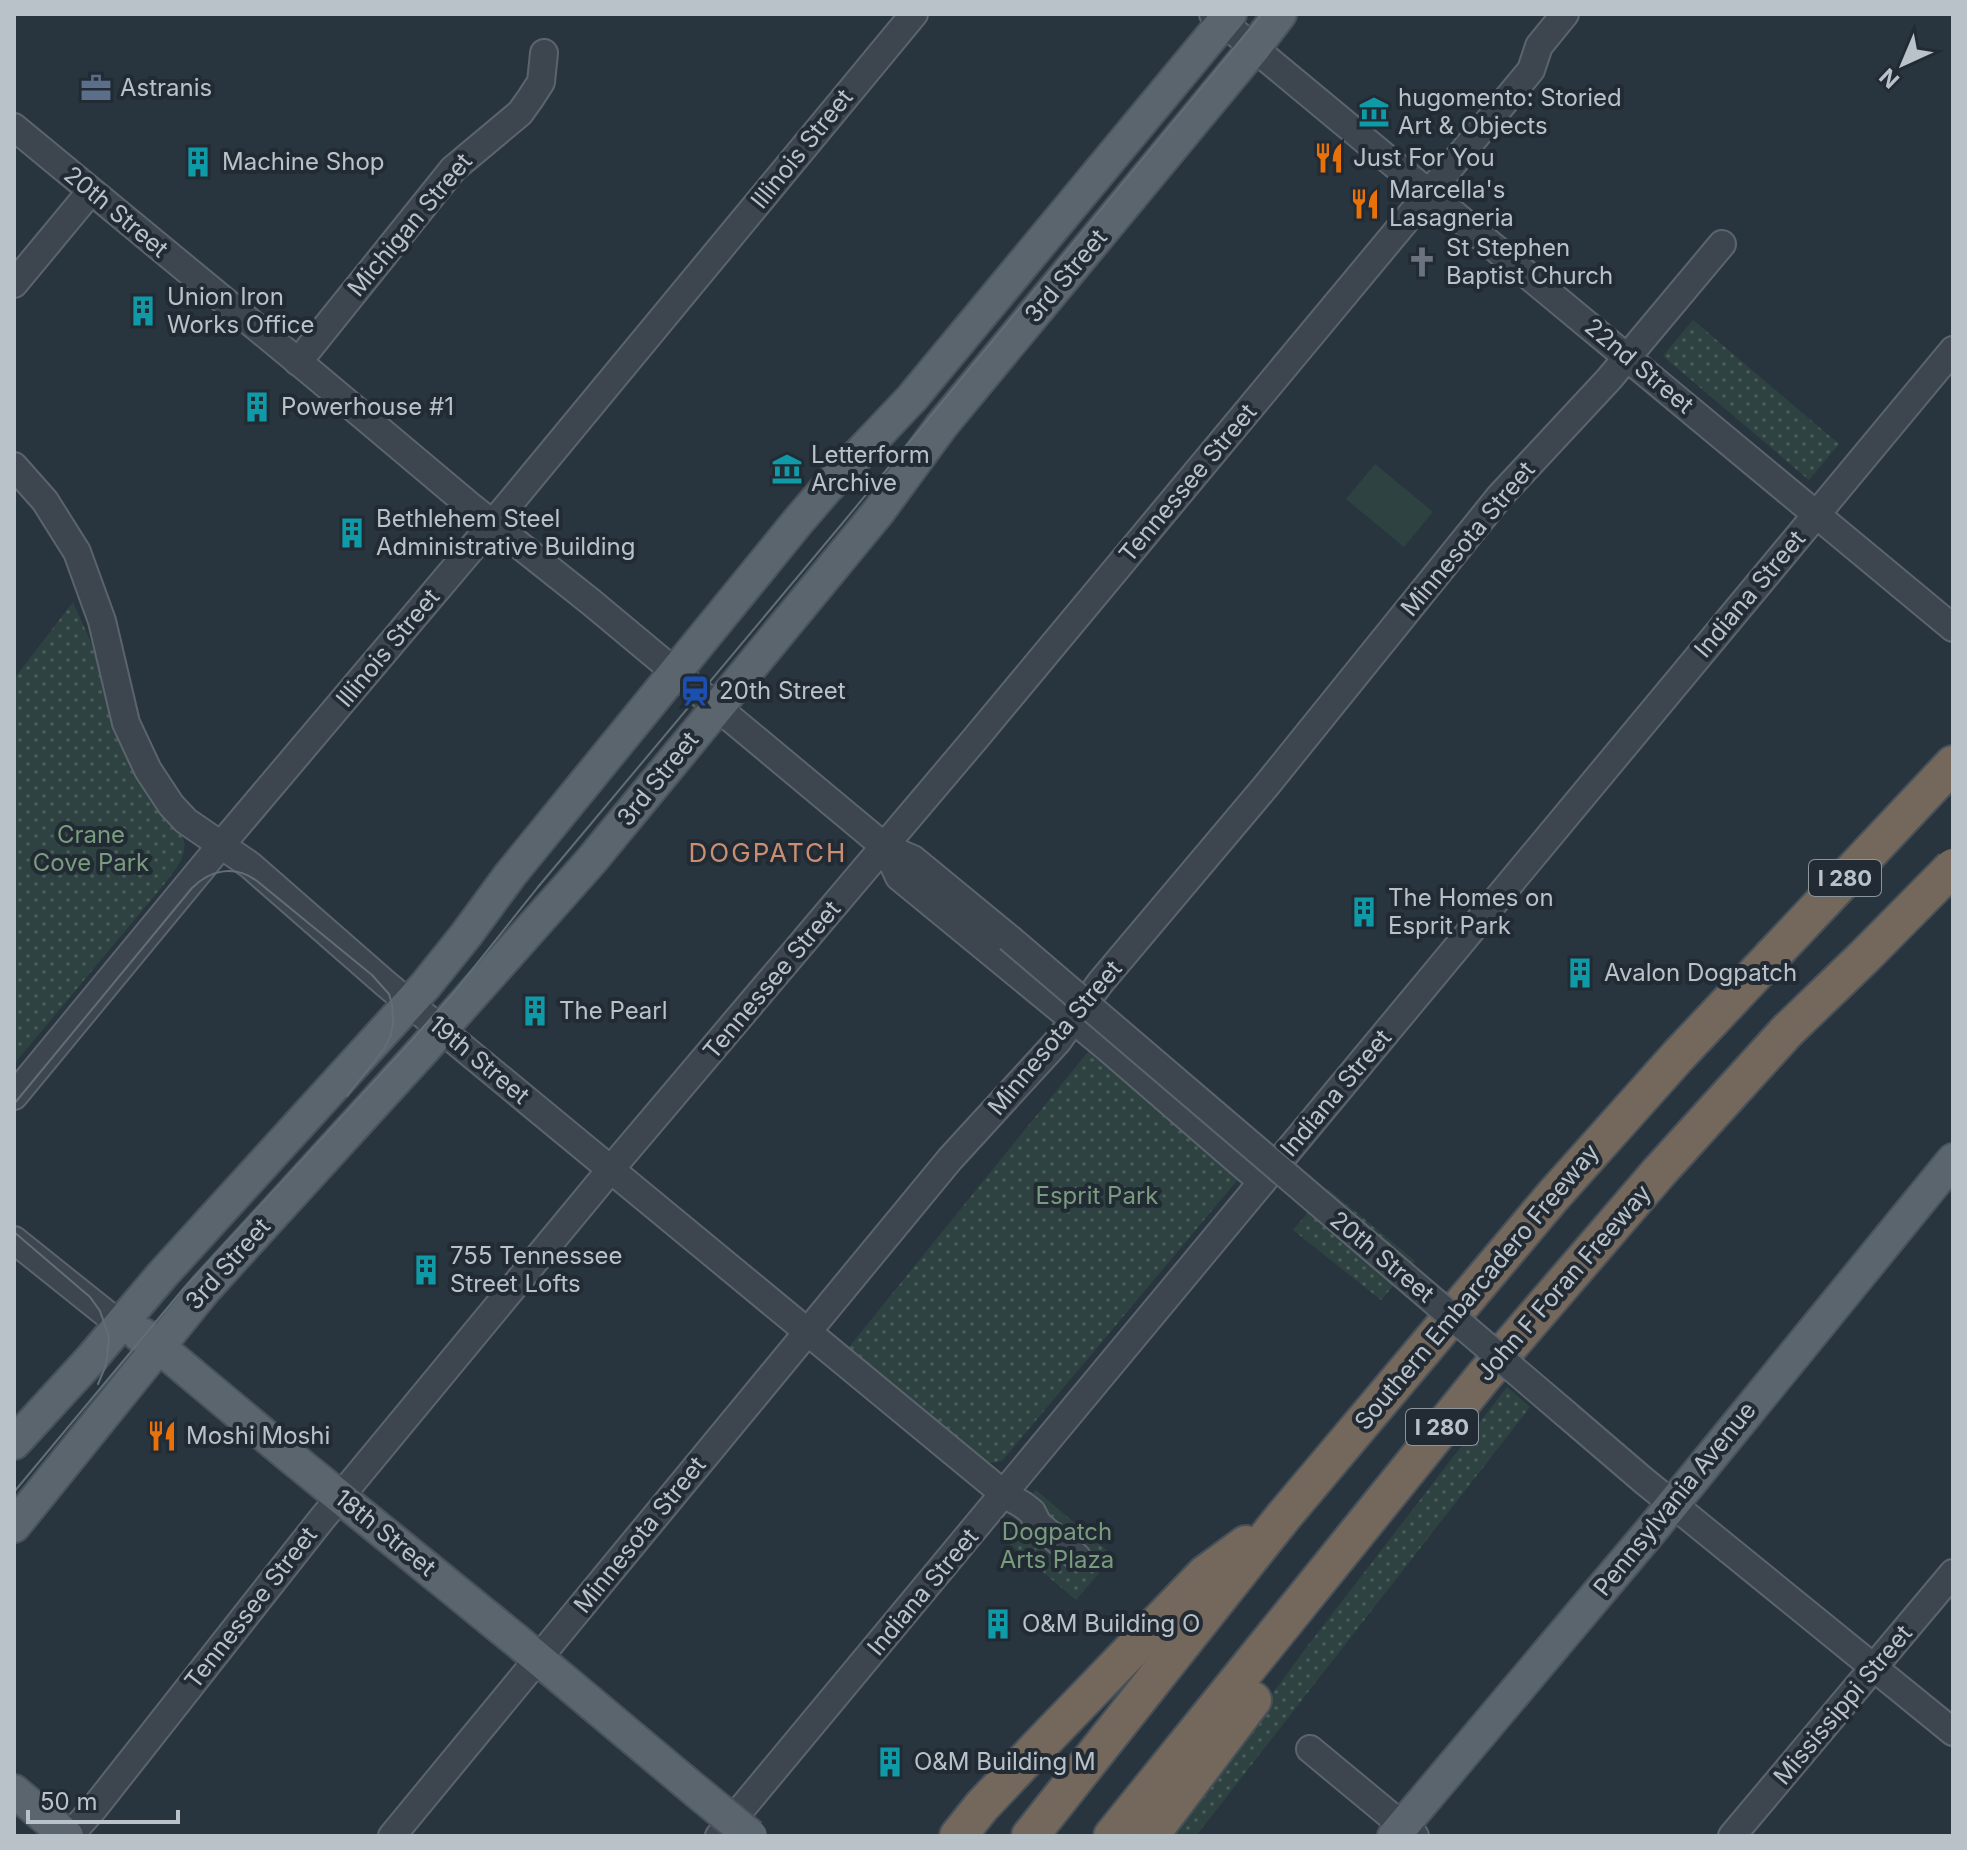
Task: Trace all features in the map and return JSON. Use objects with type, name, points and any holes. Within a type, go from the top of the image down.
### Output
[{"type":"highway","name":"Southern Embarcadero Freeway","points":[[1030,1836],[1283,1517],[1553,1196],[1738,992],[1953,764]]},
{"type":"highway","name":"John F Foran Freeway","points":[[1112,1836],[1420,1454],[1593,1247],[1787,1031],[1953,867]]},
{"type":"highway","points":[[1150,1836],[1256,1695],[1420,1454]]},
{"type":"highway","points":[[958,1836],[1015,1771],[1205,1574],[1283,1517]]},
{"type":"main road","name":"3rd Street","points":[[14,1526],[216,1277],[591,861],[879,511],[942,425],[1280,14]]},
{"type":"main road","name":"3rd Street","points":[[14,1443],[410,1003],[675,671],[825,490],[912,398],[1222,17]]},
{"type":"main road","name":"Pennsylvania Avenue","points":[[1404,1833],[1953,1160]]},
{"type":"main road","name":"18th Street","points":[[119,1324],[131,1334],[144,1335],[158,1346],[751,1836]]},
{"type":"main road","points":[[14,1791],[68,1836]]},
{"type":"street","name":"Illinois Street","points":[[14,1096],[914,14]]},
{"type":"street","name":"Tennessee Street","points":[[68,1836],[95,1807],[341,1496],[611,1169],[885,847],[1531,70],[1539,46],[1565,14]]},
{"type":"street","name":"22nd Street","points":[[1222,17],[1254,48],[1953,628]]},
{"type":"street","name":"Michigan Street","points":[[298,362],[453,169],[520,113],[541,82],[544,53]]},
{"type":"street","name":"20th Street","points":[[14,127],[885,847],[913,859],[1009,938],[1566,1414],[1953,1732]]},
{"type":"street","points":[[14,284],[91,191]]},
{"type":"street","name":"Minnesota Street","points":[[392,1836],[950,1159],[1058,1041],[1100,983],[1266,786],[1500,496],[1609,379],[1722,244]]},
{"type":"street","name":"Indiana Street","points":[[719,1836],[1953,350]]},
{"type":"street","name":"19th Street","points":[[14,466],[45,501],[77,552],[102,621],[126,723],[148,770],[171,805],[186,821],[250,865],[441,1029],[1004,1494],[1032,1512],[1038,1524],[1077,1557]]},
{"type":"street","name":"20th Street","points":[[885,847],[899,877],[1073,1020],[1262,1182]]},
{"type":"street","name":"18th Street","points":[[14,1240],[119,1324]]},
{"type":"street","name":"Mississippi Street","points":[[1732,1836],[1953,1573]]},
{"type":"street","points":[[1310,1749],[1404,1833]]},
{"type":"green space","points":[[1693,320],[1839,444],[1809,480],[1663,356]]},
{"type":"green space","points":[[1375,464],[1433,512],[1404,547],[1346,499]]},
{"type":"green space","name":"Crane Cove Park","points":[[73,602],[95,652],[112,718],[125,753],[149,797],[181,834],[184,850],[166,882],[14,1064],[14,679]]},
{"type":"green space","name":"Esprit Park","points":[[1092,1047],[1240,1177],[1002,1461],[989,1463],[849,1347]]},
{"type":"green space","points":[[1328,1189],[1415,1261],[1381,1300],[1293,1230]]},
{"type":"green space","points":[[1507,1387],[1530,1407],[1196,1836],[1168,1836],[1303,1652]]},
{"type":"green space","name":"Dogpatch Arts Plaza","points":[[1036,1490],[1113,1556],[1076,1600],[999,1535]]},
{"type":"tram line","points":[[14,1492],[184,1288],[455,991],[1262,14]]},
{"type":"tram line","points":[[14,1104],[192,888],[207,877],[223,871],[240,873],[257,881],[372,975],[389,994],[393,1022],[391,1035],[384,1049],[347,1096]]},
{"type":"tram line","points":[[14,1232],[90,1297],[100,1311],[109,1337],[106,1365],[98,1384]]},
{"type":"railway","points":[[1904,915],[1953,855]]},
{"type":"railway","points":[[1914,923],[1953,875]]},
{"type":"place","name":"Astranis","points":[[96,88]]},
{"type":"place","name":"hugomento: Storied Art & Objects","points":[[1374,112]]},
{"type":"place","name":"Just For You","points":[[1329,158]]},
{"type":"place","name":"Machine Shop","points":[[198,162]]},
{"type":"place","name":"Marcella's Lasagneria","points":[[1365,204]]},
{"type":"place","name":"St Stephen Baptist Church","points":[[1422,262]]},
{"type":"place","name":"Union Iron Works Office","points":[[143,311]]},
{"type":"place","name":"Powerhouse #1","points":[[257,407]]},
{"type":"place","name":"Letterform Archive","points":[[787,469]]},
{"type":"place","name":"Bethlehem Steel Administrative Building","points":[[352,533]]},
{"type":"place","name":"20th Street","points":[[695,691]]},
{"type":"place","name":"The Homes on Esprit Park","points":[[1364,912]]},
{"type":"place","name":"Avalon Dogpatch","points":[[1580,973]]},
{"type":"place","name":"The Pearl","points":[[535,1011]]},
{"type":"place","name":"755 Tennessee Street Lofts","points":[[426,1270]]},
{"type":"place","name":"Moshi Moshi","points":[[162,1436]]},
{"type":"place","name":"O&M Building O","points":[[998,1624]]},
{"type":"place","name":"O&M Building M","points":[[890,1762]]},
{"type":"district","name":"DOGPATCH","points":[[768,853]]}]
